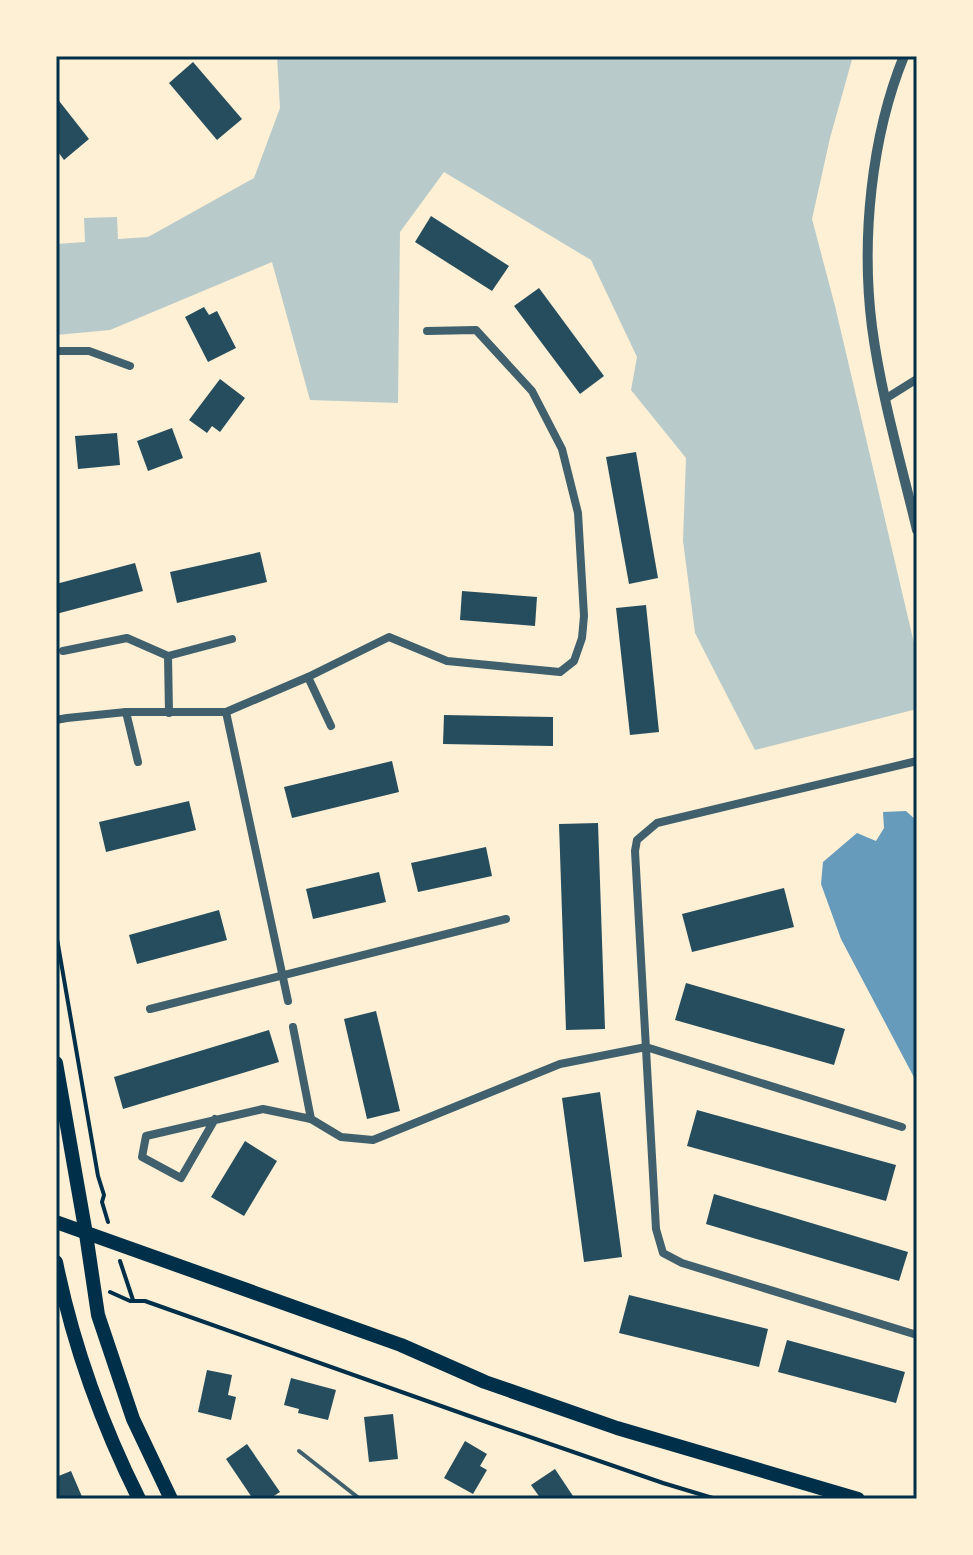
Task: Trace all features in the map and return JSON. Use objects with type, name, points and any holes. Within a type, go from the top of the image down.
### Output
[{"type":"main road","points":[[56,1063],[98,1315],[133,1419],[171,1499]]},
{"type":"main road","points":[[56,1222],[401,1345],[485,1382],[617,1428],[858,1499]]},
{"type":"main road","points":[[56,1262],[83,1368],[103,1421],[139,1499]]},
{"type":"street","points":[[904,56],[880,137],[870,205],[868,274],[872,327],[885,399],[917,530]]},
{"type":"street","points":[[56,720],[126,712],[226,712],[308,677],[389,637],[447,661],[560,672],[574,661],[582,638],[584,616],[578,513],[562,449],[532,391],[476,330],[427,331]]},
{"type":"street","points":[[56,351],[89,351],[130,366]]},
{"type":"street","points":[[885,399],[917,379]]},
{"type":"street","points":[[63,651],[127,638],[168,656],[232,639]]},
{"type":"street","points":[[168,656],[169,713]]},
{"type":"street","points":[[308,677],[331,726]]},
{"type":"street","points":[[126,712],[138,762]]},
{"type":"street","points":[[226,712],[288,1001]]},
{"type":"street","points":[[917,761],[657,823],[637,840],[635,851],[656,1229],[663,1253],[682,1263],[917,1335]]},
{"type":"street","points":[[150,1009],[506,919]]},
{"type":"street","points":[[293,1027],[311,1119]]},
{"type":"street","points":[[215,1119],[181,1178],[142,1157],[146,1136],[215,1119],[263,1109],[311,1119],[341,1137],[373,1140],[560,1064],[646,1047],[902,1127]]},
{"type":"lane","points":[[299,1451],[360,1499]]},
{"type":"path","points":[[56,933],[98,1176],[104,1195],[102,1202],[133,1300]]},
{"type":"path","points":[[94,1285],[130,1301],[145,1301],[716,1499]]},
{"type":"shaded area","points":[[277,56],[853,56],[812,219],[917,656],[917,709],[755,750],[695,633],[683,541],[686,458],[631,390],[637,357],[591,260],[444,172],[400,232],[398,403],[310,400],[272,262],[110,330],[56,335],[56,244],[85,242],[84,218],[117,217],[118,239],[148,237],[254,178],[280,108]]},
{"type":"water","points":[[906,811],[917,821],[917,1083],[841,939],[821,884],[823,862],[857,833],[876,841],[884,828],[883,812]]},
{"type":"building","points":[[193,62],[242,119],[217,140],[169,83]]},
{"type":"building","points":[[56,97],[89,139],[64,160],[56,149]]},
{"type":"building","points":[[431,216],[509,266],[492,291],[415,242]]},
{"type":"building","points":[[539,288],[604,376],[580,394],[514,306]]},
{"type":"building","points":[[204,307],[209,315],[217,311],[236,348],[208,362],[185,317]]},
{"type":"building","points":[[220,379],[245,398],[220,432],[212,426],[207,433],[189,420]]},
{"type":"building","points":[[172,428],[183,458],[148,471],[137,441]]},
{"type":"building","points":[[117,433],[120,465],[78,469],[75,436]]},
{"type":"building","points":[[636,452],[658,578],[629,584],[606,457]]},
{"type":"building","points":[[260,552],[267,582],[177,603],[170,572]]},
{"type":"building","points":[[135,563],[143,591],[56,614],[56,584]]},
{"type":"building","points":[[462,591],[537,597],[535,626],[460,620]]},
{"type":"building","points":[[646,605],[659,732],[630,735],[616,608]]},
{"type":"building","points":[[444,715],[553,717],[553,746],[443,744]]},
{"type":"building","points":[[392,761],[399,792],[292,818],[284,787]]},
{"type":"building","points":[[189,801],[196,830],[106,852],[99,822]]},
{"type":"building","points":[[598,823],[605,1029],[566,1030],[559,824]]},
{"type":"building","points":[[486,847],[492,876],[418,892],[411,863]]},
{"type":"building","points":[[379,872],[386,902],[313,919],[306,889]]},
{"type":"building","points":[[784,888],[794,927],[692,952],[682,914]]},
{"type":"building","points":[[219,910],[227,940],[137,964],[129,935]]},
{"type":"building","points":[[686,983],[845,1029],[834,1065],[675,1020]]},
{"type":"building","points":[[376,1011],[400,1111],[367,1119],[344,1019]]},
{"type":"building","points":[[269,1030],[279,1062],[123,1109],[114,1077]]},
{"type":"building","points":[[600,1092],[622,1257],[584,1262],[562,1098]]},
{"type":"building","points":[[697,1110],[896,1165],[886,1201],[687,1146]]},
{"type":"building","points":[[245,1141],[277,1161],[244,1216],[211,1197]]},
{"type":"building","points":[[714,1194],[908,1252],[899,1281],[706,1224]]},
{"type":"building","points":[[629,1295],[768,1329],[759,1367],[619,1333]]},
{"type":"building","points":[[787,1340],[905,1372],[896,1403],[778,1372]]},
{"type":"building","points":[[207,1370],[232,1375],[228,1395],[236,1397],[231,1420],[198,1412]]},
{"type":"building","points":[[291,1378],[336,1390],[328,1420],[298,1413],[299,1409],[284,1405]]},
{"type":"building","points":[[393,1414],[398,1459],[369,1462],[364,1417]]},
{"type":"building","points":[[465,1441],[487,1454],[480,1466],[487,1470],[473,1494],[444,1478]]},
{"type":"building","points":[[247,1444],[280,1492],[269,1499],[253,1499],[226,1459]]},
{"type":"building","points":[[555,1469],[575,1499],[541,1499],[531,1485]]},
{"type":"building","points":[[71,1471],[83,1499],[56,1499],[56,1477]]}]
